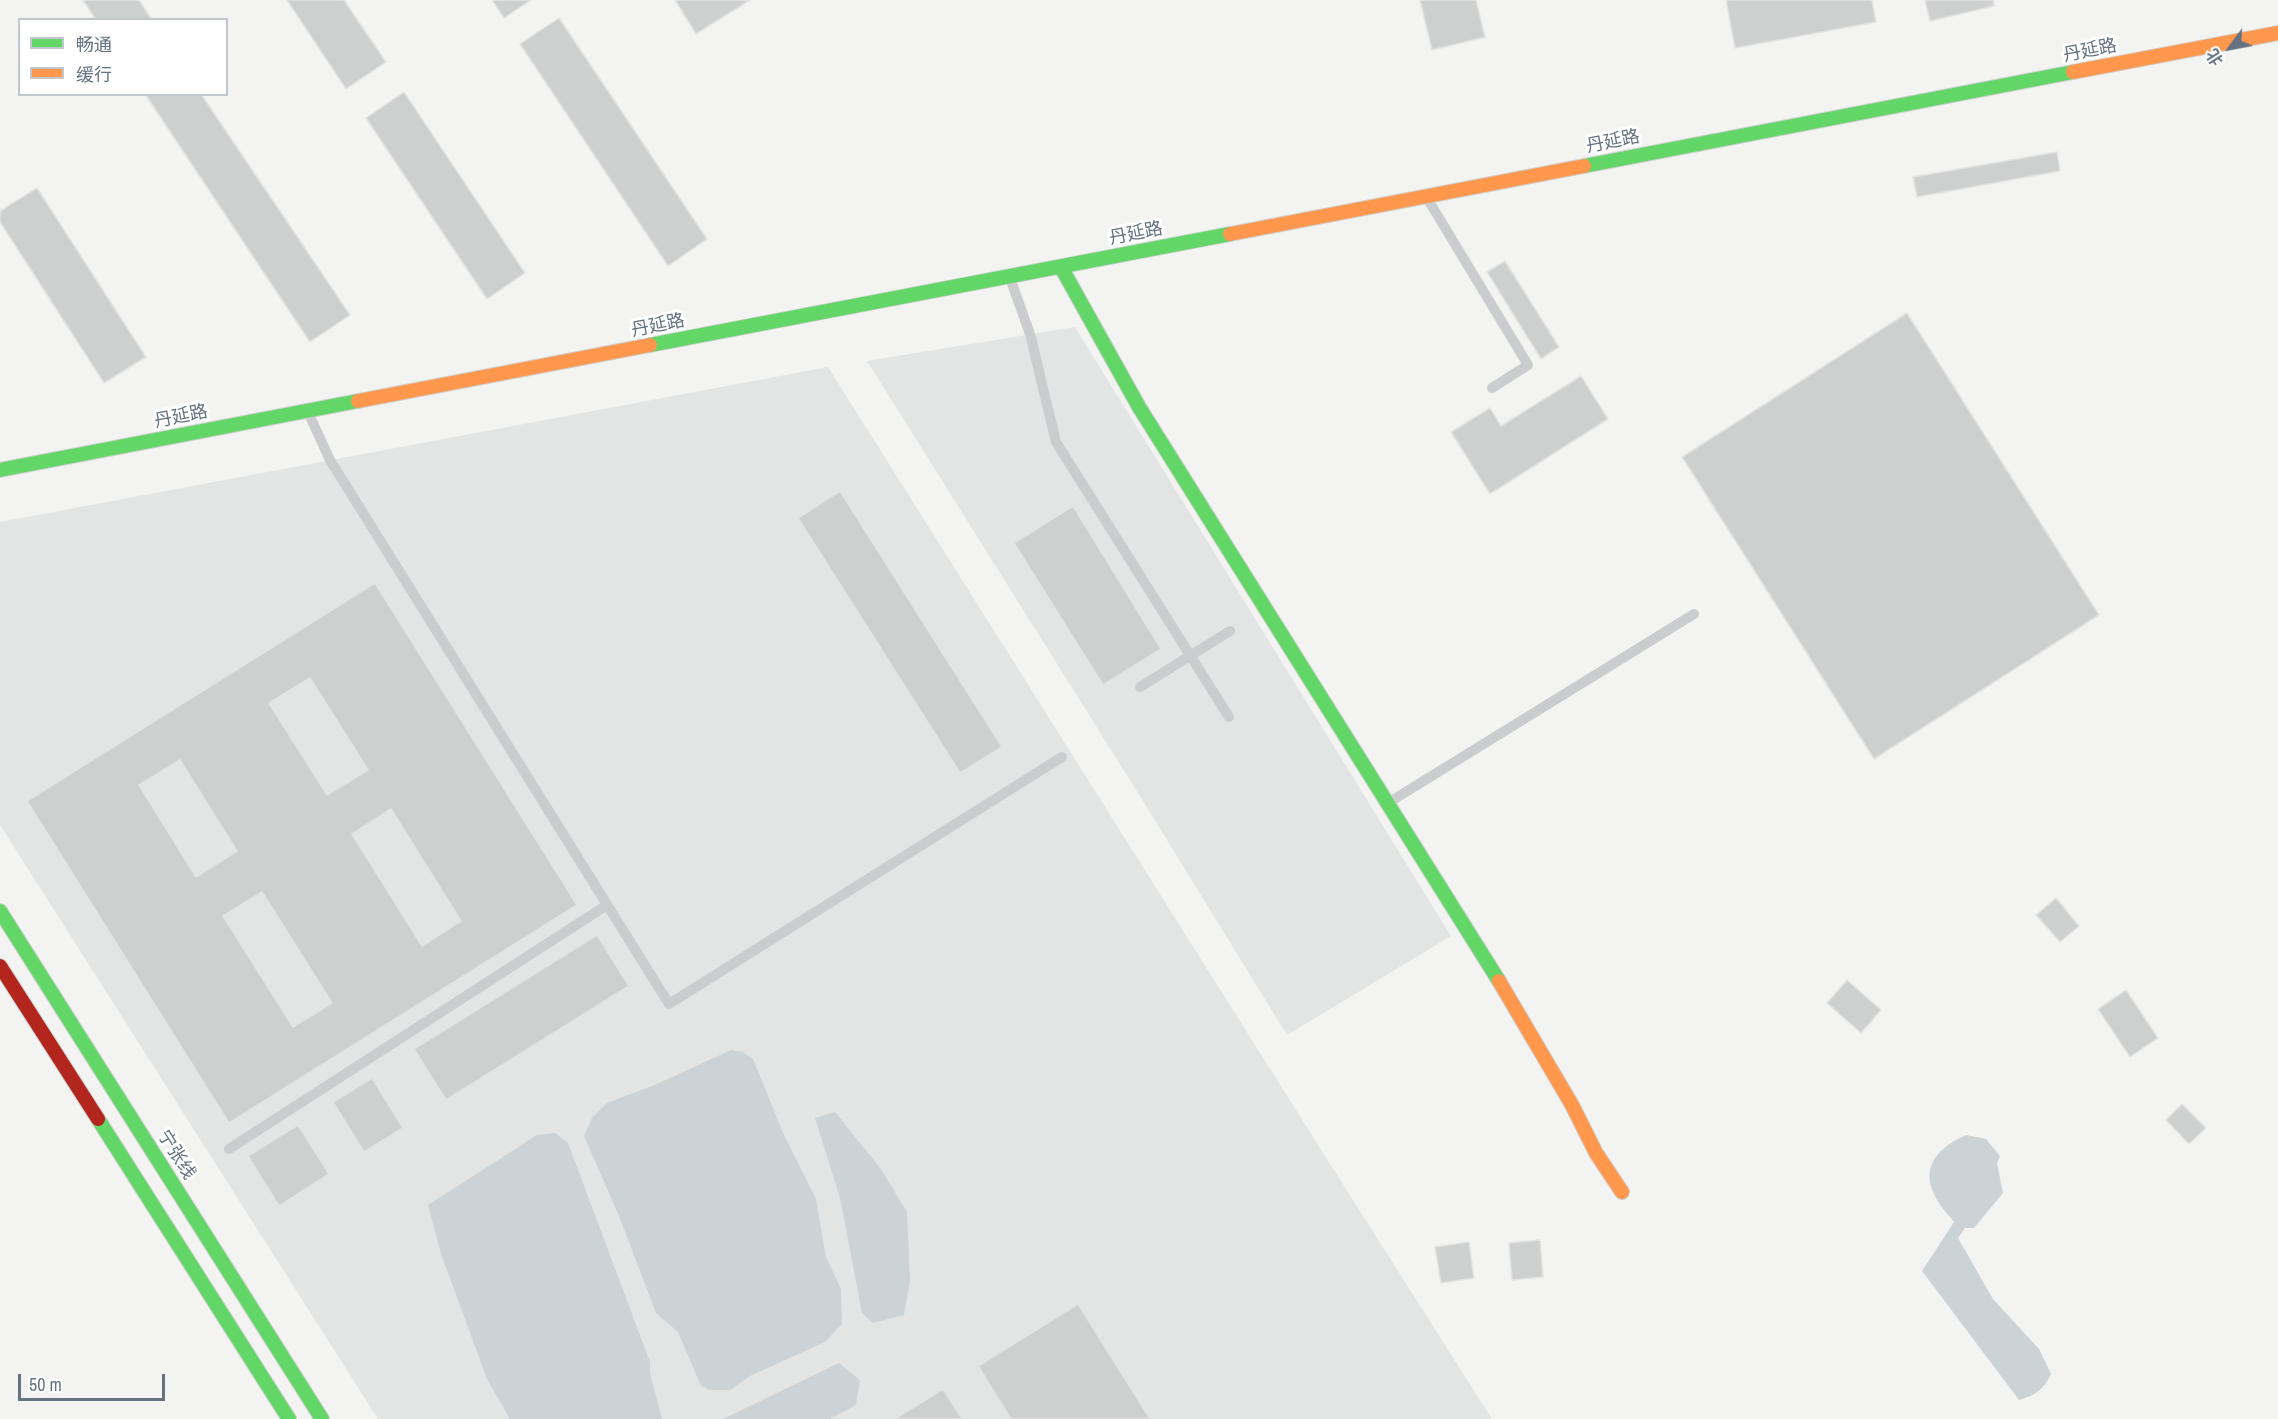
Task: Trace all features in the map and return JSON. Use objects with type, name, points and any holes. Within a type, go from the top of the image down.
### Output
[{"type":"main road","name":"丹延路","points":[[0,470],[2278,33]]},
{"type":"main road","points":[[1061,267],[1139,407],[1517,1010],[1572,1105],[1596,1153],[1622,1192]]},
{"type":"main road","name":"宁张线","points":[[0,911],[322,1419]]},
{"type":"main road","points":[[0,966],[289,1419]]},
{"type":"lane","points":[[1426,196],[1528,365],[1492,388]]},
{"type":"lane","points":[[1009,277],[1030,334],[1056,442],[1229,717]]},
{"type":"lane","points":[[308,411],[330,460],[669,1004],[1062,757]]},
{"type":"lane","points":[[1388,803],[1695,614]]},
{"type":"lane","points":[[1140,687],[1230,631]]},
{"type":"lane","points":[[229,1149],[607,905]]},
{"type":"shaded area","points":[[1075,327],[1451,936],[1287,1035],[867,361]]},
{"type":"shaded area","points":[[828,367],[1492,1419],[378,1419],[0,825],[0,522]]},
{"type":"shaded area","points":[[731,1050],[742,1052],[753,1059],[784,1135],[816,1199],[826,1257],[841,1289],[842,1324],[825,1342],[750,1376],[730,1390],[710,1390],[701,1386],[678,1332],[656,1313],[619,1216],[584,1136],[592,1118],[607,1103],[657,1084]]},
{"type":"shaded area","points":[[835,1112],[881,1169],[907,1212],[910,1281],[904,1315],[873,1323],[862,1313],[840,1198],[815,1118]]},
{"type":"shaded area","points":[[555,1133],[568,1143],[650,1362],[650,1373],[662,1419],[510,1419],[487,1379],[441,1254],[428,1205],[537,1135]]},
{"type":"shaded area","points":[[1966,1135],[1986,1139],[2000,1156],[1997,1163],[2003,1193],[1974,1228],[1965,1228],[1958,1238],[1993,1299],[2039,1349],[2051,1374],[2038,1391],[2019,1400],[1922,1271],[1954,1222],[1934,1194],[1930,1184],[1931,1165],[1948,1145]]},
{"type":"shaded area","points":[[839,1363],[860,1380],[856,1405],[830,1419],[723,1419]]},
{"type":"building","points":[[83,0],[139,0],[151,18],[95,18]]},
{"type":"building","points":[[287,0],[344,0],[386,62],[346,89]]},
{"type":"building","points":[[492,0],[531,0],[504,18]]},
{"type":"building","points":[[675,0],[750,0],[696,34]]},
{"type":"building","points":[[1420,0],[1476,0],[1485,37],[1432,50]]},
{"type":"building","points":[[1726,0],[1872,0],[1876,22],[1735,48]]},
{"type":"building","points":[[1925,0],[1993,0],[1994,6],[1930,21]]},
{"type":"building","points":[[559,18],[707,239],[668,266],[520,44]]},
{"type":"building","points":[[404,92],[525,273],[487,299],[366,118]]},
{"type":"building","points":[[146,96],[202,96],[350,315],[310,342]]},
{"type":"building","points":[[2057,152],[2060,171],[1917,197],[1913,177]]},
{"type":"building","points":[[37,188],[146,357],[104,383],[0,222],[0,211]]},
{"type":"building","points":[[1505,261],[1559,347],[1541,359],[1487,272]]},
{"type":"building","points":[[1907,313],[2099,615],[1874,759],[1682,457]]},
{"type":"building","points":[[1581,376],[1608,419],[1490,494],[1451,432],[1490,408],[1501,426]]},
{"type":"building","points":[[840,491],[1002,747],[960,773],[798,518]]},
{"type":"building","points":[[1073,506],[1161,649],[1103,685],[1014,543]]},
{"type":"building","points":[[375,583],[577,905],[229,1123],[27,801]],"holes":[[[310,678],[368,770],[327,795],[269,703]],[[180,760],[237,851],[196,877],[139,785]],[[391,809],[461,921],[422,946],[352,834]],[[262,892],[332,1003],[293,1027],[223,916]]]},
{"type":"building","points":[[2056,898],[2079,926],[2060,942],[2036,915]]},
{"type":"building","points":[[597,935],[629,986],[446,1100],[414,1049]]},
{"type":"building","points":[[1847,980],[1881,1010],[1861,1033],[1827,1003]]},
{"type":"building","points":[[2126,990],[2158,1038],[2130,1057],[2098,1009]]},
{"type":"building","points":[[372,1078],[403,1128],[364,1152],[333,1102]]},
{"type":"building","points":[[2182,1104],[2206,1128],[2189,1144],[2166,1120]]},
{"type":"building","points":[[298,1125],[329,1174],[279,1206],[248,1156]]},
{"type":"building","points":[[1540,1240],[1543,1277],[1512,1280],[1509,1243]]},
{"type":"building","points":[[1469,1242],[1474,1278],[1441,1283],[1435,1247]]},
{"type":"building","points":[[1078,1304],[1150,1419],[1011,1419],[978,1366]]},
{"type":"building","points":[[943,1389],[962,1419],[895,1419]]},
{"type":"traffic: fast","points":[[1584,166],[2073,72]]},
{"type":"traffic: fast","points":[[650,345],[1230,234]]},
{"type":"traffic: fast","points":[[1061,267],[1139,407],[1499,981]]},
{"type":"traffic: fast","points":[[0,470],[358,401]]},
{"type":"traffic: fast","points":[[0,911],[322,1419]]},
{"type":"traffic: fast","points":[[98,1119],[289,1419]]},
{"type":"traffic: slow","points":[[2073,72],[2278,33]]},
{"type":"traffic: slow","points":[[1230,234],[1584,166]]},
{"type":"traffic: slow","points":[[358,401],[650,345]]},
{"type":"traffic: slow","points":[[1499,981],[1572,1105],[1596,1153],[1622,1192]]},
{"type":"traffic: jam","points":[[0,966],[98,1119]]}]
